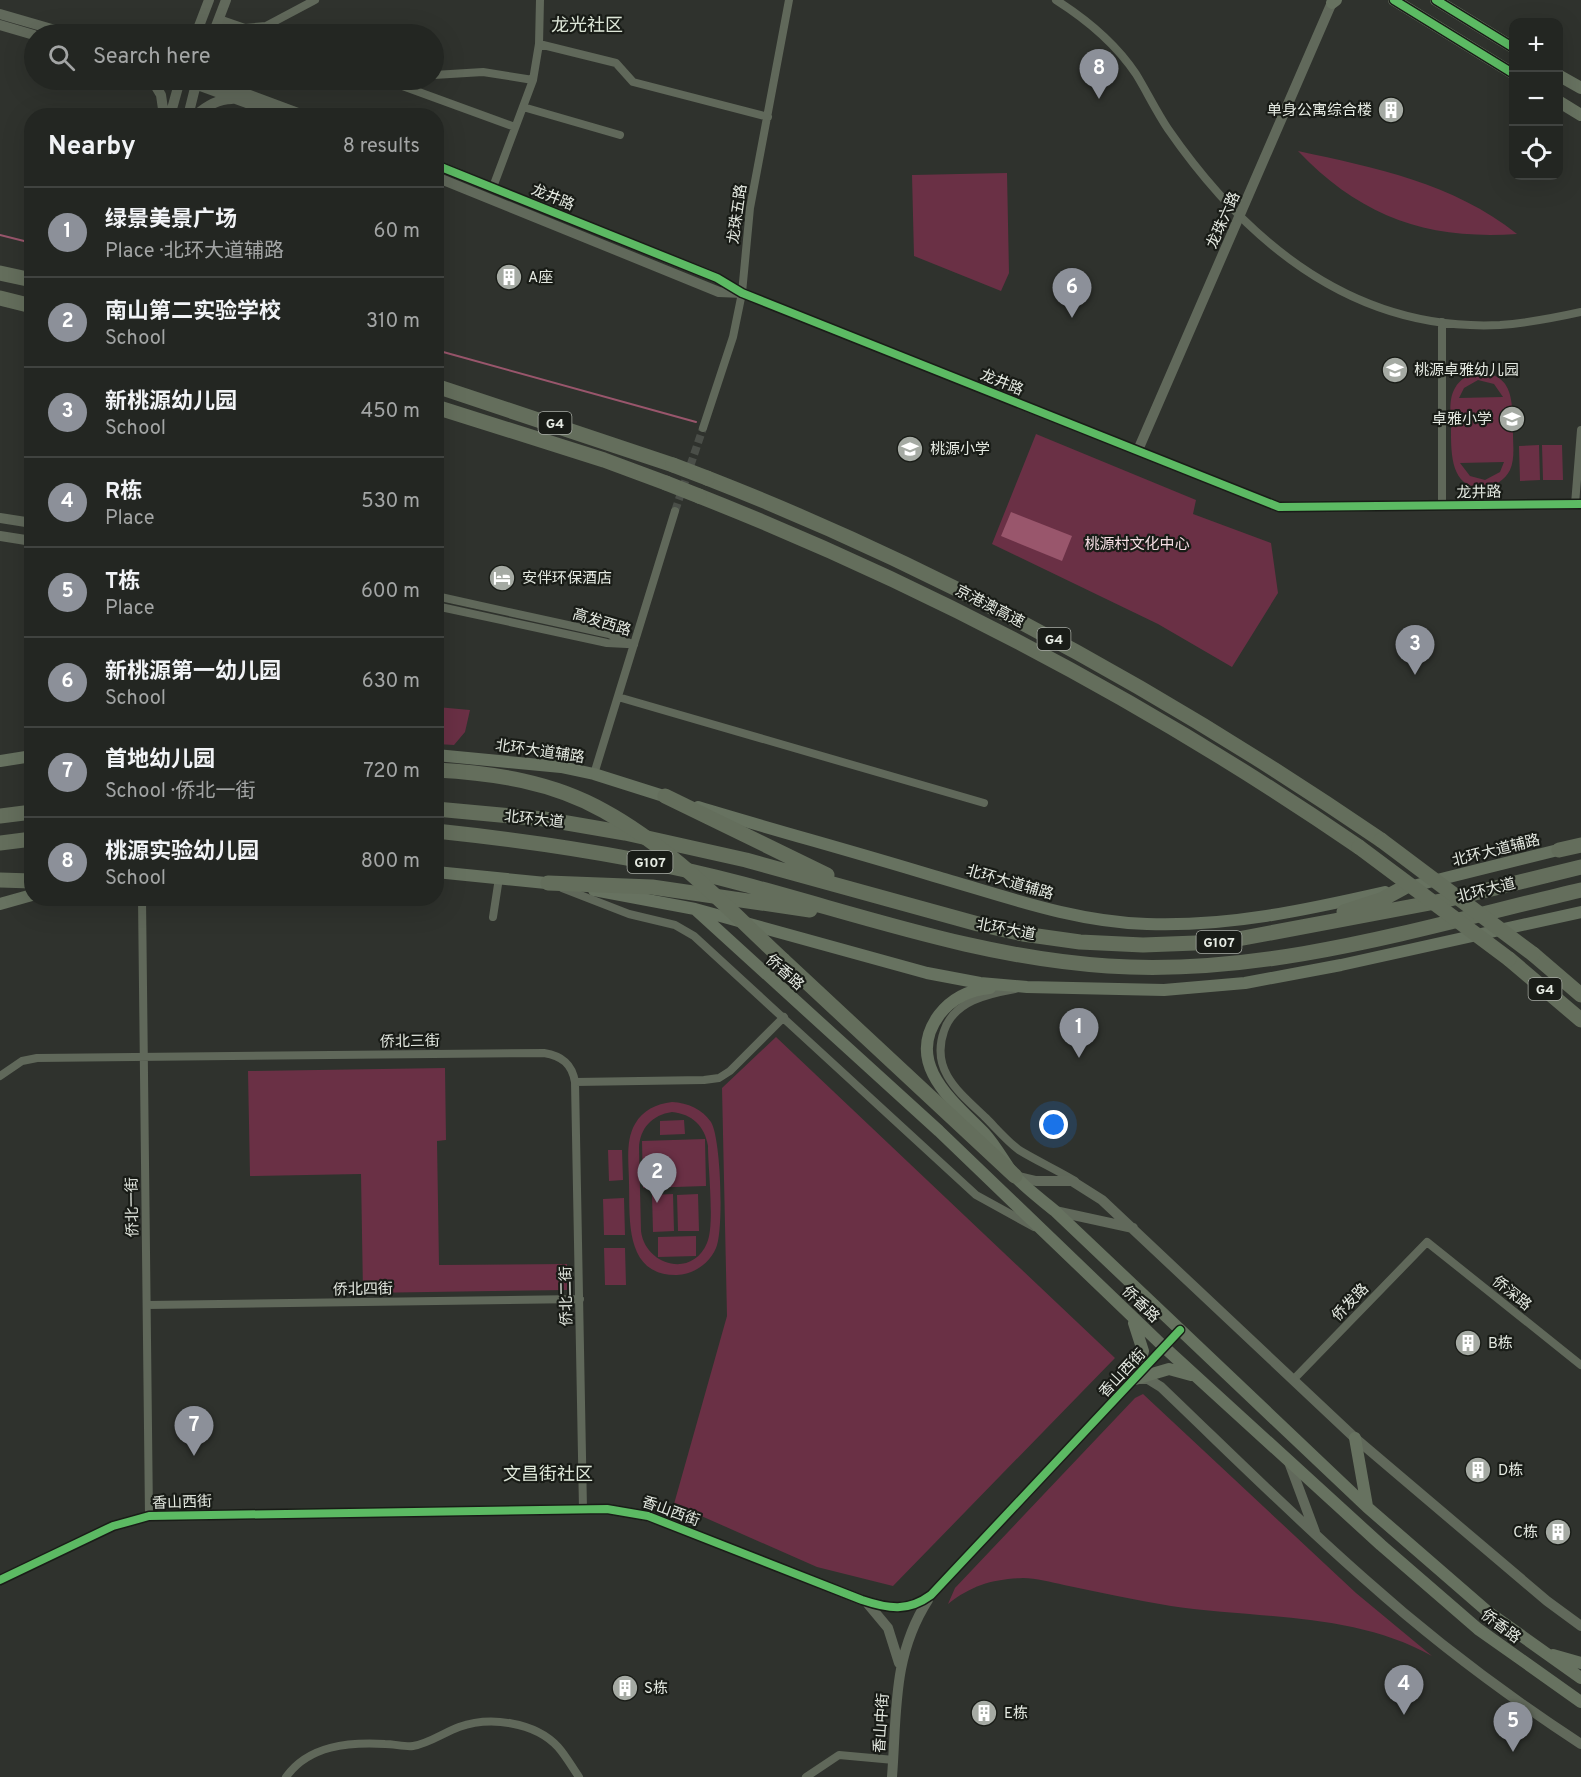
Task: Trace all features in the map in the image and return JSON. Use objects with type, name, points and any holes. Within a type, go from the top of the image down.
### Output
[{"type":"highway","points":[[0,273],[24,278]]},
{"type":"highway","points":[[0,298],[24,304]]},
{"type":"highway","name":"京港澳高速","points":[[444,389],[706,478],[857,542],[1037,630],[1216,732],[1381,840],[1533,954],[1581,995]]},
{"type":"highway","name":"京港澳高速","points":[[444,409],[593,456],[699,496],[839,554],[1022,642],[1164,721],[1359,847],[1509,959],[1581,1020]]},
{"type":"highway","points":[[444,771],[503,776],[547,787],[603,810],[657,845],[1015,1176]]},
{"type":"highway","points":[[665,796],[857,889]]},
{"type":"highway","name":"北环大道","points":[[444,810],[544,819],[625,833],[857,889],[978,924],[1080,942],[1143,945],[1222,942],[1446,900],[1581,867]]},
{"type":"highway","points":[[8,814],[24,812]]},
{"type":"highway","name":"北环大道","points":[[444,832],[620,856],[740,883],[1008,955],[1110,966],[1186,966],[1237,962],[1336,946],[1581,890]]},
{"type":"highway","points":[[0,843],[24,840]]},
{"type":"highway","points":[[1559,850],[1581,844]]},
{"type":"highway","points":[[0,880],[24,881]]},
{"type":"highway","points":[[548,883],[651,887],[860,917]]},
{"type":"highway","points":[[1290,931],[1321,918],[1381,900],[1402,888]]},
{"type":"main road","points":[[1394,0],[1511,72]]},
{"type":"main road","points":[[1436,0],[1509,45]]},
{"type":"main road","points":[[1563,78],[1581,88]]},
{"type":"main road","points":[[1563,104],[1581,115]]},
{"type":"main road","name":"北环大道辅路","points":[[444,756],[530,763],[594,774],[767,829],[1028,903],[1121,922],[1172,925],[1238,921],[1304,911],[1559,850]]},
{"type":"main road","points":[[0,761],[24,757]]},
{"type":"main road","points":[[444,873],[548,883],[695,909],[927,974],[972,982],[1027,987],[1164,990],[1245,983],[1352,963],[1581,912]]},
{"type":"main road","points":[[0,904],[24,897]]},
{"type":"main road","name":"侨香路","points":[[695,909],[939,1131],[1164,1347],[1289,1462],[1478,1629],[1581,1702]]},
{"type":"main road","name":"侨香路","points":[[1027,987],[983,989],[963,995],[952,1001],[937,1018],[928,1042],[930,1066],[940,1087],[985,1134],[1015,1176],[1055,1211],[1367,1507],[1488,1612],[1581,1678]]},
{"type":"main road","points":[[1127,1312],[1140,1336],[1143,1351],[1135,1379]]},
{"type":"main road","points":[[1135,1379],[1169,1370],[1199,1379]]},
{"type":"main road","points":[[1234,1411],[1249,1395]]},
{"type":"main road","points":[[1355,1438],[1359,1448],[1362,1489],[1367,1507]]},
{"type":"main road","points":[[1540,1651],[1581,1663]]},
{"type":"street","points":[[200,22],[209,0]]},
{"type":"street","points":[[218,24],[226,0]]},
{"type":"street","points":[[270,24],[315,0]]},
{"type":"street","points":[[493,187],[533,80],[539,44],[540,0]]},
{"type":"street","name":"龙珠五路","points":[[703,428],[733,338],[742,293],[750,208],[789,0]]},
{"type":"street","points":[[1056,0],[1094,28],[1135,72],[1168,129],[1241,217],[1278,252],[1336,290],[1384,309],[1442,322],[1515,324],[1581,312]]},
{"type":"street","name":"龙珠六路","points":[[1138,450],[1334,1]]},
{"type":"street","points":[[0,14],[34,24]]},
{"type":"street","points":[[219,19],[233,24]]},
{"type":"street","points":[[0,25],[24,32]]},
{"type":"street","points":[[539,44],[616,63],[633,82],[768,117]]},
{"type":"street","points":[[444,74],[483,72],[533,80]]},
{"type":"street","points":[[158,90],[163,108]]},
{"type":"street","points":[[173,108],[179,90]]},
{"type":"street","points":[[190,108],[194,90]]},
{"type":"street","points":[[222,90],[281,108]]},
{"type":"street","points":[[232,90],[268,108]]},
{"type":"street","points":[[242,90],[252,99]]},
{"type":"street","points":[[414,90],[516,127]]},
{"type":"street","points":[[208,108],[223,99],[252,99]]},
{"type":"street","points":[[523,107],[620,135]]},
{"type":"street","name":"龙井路","points":[[444,168],[717,278],[742,293],[1279,507],[1578,504]]},
{"type":"street","name":"龙井路","points":[[444,180],[719,292],[742,293]]},
{"type":"street","points":[[1442,322],[1442,506]]},
{"type":"street","points":[[1578,504],[1581,430]]},
{"type":"street","points":[[594,774],[675,511]]},
{"type":"street","points":[[0,518],[24,522]]},
{"type":"street","points":[[0,536],[24,540]]},
{"type":"street","name":"高发西路","points":[[444,598],[609,634],[634,645]]},
{"type":"street","name":"高发西路","points":[[444,608],[607,643],[634,645]]},
{"type":"street","points":[[618,697],[984,803]]},
{"type":"street","points":[[493,917],[500,878]]},
{"type":"street","points":[[548,883],[629,914],[685,930],[784,1017],[976,1195],[1043,1232]]},
{"type":"street","name":"侨北一街","points":[[142,906],[149,1516]]},
{"type":"street","points":[[1027,987],[978,998],[957,1010],[950,1018],[941,1038],[941,1064],[956,1091],[1013,1145],[1078,1183],[1133,1228],[1355,1438],[1547,1601],[1581,1626]]},
{"type":"street","points":[[575,1082],[719,1078],[730,1071],[784,1017]]},
{"type":"street","name":"侨北三街","points":[[0,1076],[30,1059],[544,1053],[563,1059],[572,1070],[575,1082]]},
{"type":"street","name":"侨北二街","points":[[575,1082],[583,1509]]},
{"type":"street","points":[[1015,1176],[1036,1181],[1078,1183]]},
{"type":"street","points":[[1055,1211],[1133,1228]]},
{"type":"street","name":"侨发路","points":[[1293,1380],[1427,1242]]},
{"type":"street","name":"侨深路","points":[[1427,1242],[1581,1365]]},
{"type":"street","name":"侨北四街","points":[[147,1305],[580,1299]]},
{"type":"street","name":"香山西街","points":[[0,1580],[113,1526],[149,1516],[618,1509],[638,1513],[862,1600],[901,1608],[918,1604],[931,1595],[1180,1330]]},
{"type":"street","points":[[1135,1379],[1154,1382],[1375,1588],[1472,1668],[1581,1744]]},
{"type":"street","points":[[1289,1462],[1317,1535]]},
{"type":"street","name":"香山中街","points":[[892,1777],[900,1670],[908,1636],[931,1595]]},
{"type":"street","name":"香山中街","points":[[862,1600],[888,1628],[898,1653],[900,1670]]},
{"type":"street","points":[[286,1777],[307,1757],[339,1745],[361,1743],[413,1746],[467,1724],[488,1721],[509,1723],[546,1737],[558,1747],[579,1777]]},
{"type":"street","points":[[806,1777],[839,1755],[894,1760]]},
{"type":"green space","points":[[1298,151],[1385,171],[1440,190],[1492,216],[1517,234],[1454,233],[1397,220],[1346,193]]},
{"type":"green space","points":[[1007,173],[1009,273],[1001,291],[914,256],[912,175]]},
{"type":"green space","points":[[1477,373],[1490,374],[1505,384],[1509,392],[1512,412],[1513,461],[1510,470],[1499,482],[1484,487],[1464,482],[1455,468],[1451,448],[1451,397],[1462,380]],"holes":[[[1478,380],[1494,384],[1503,397],[1459,398],[1464,388]],[[1504,462],[1500,472],[1485,480],[1470,476],[1460,463]]]},
{"type":"green space","name":"桃源村文化中心","points":[[1036,434],[1196,500],[1193,514],[1271,543],[1278,593],[1232,667],[1158,624],[992,544]]},
{"type":"green space","points":[[1539,445],[1540,480],[1520,481],[1519,446]]},
{"type":"green space","points":[[1542,445],[1562,445],[1563,480],[1543,480]]},
{"type":"green space","points":[[444,708],[470,710],[465,732],[454,745],[444,744]]},
{"type":"green space","points":[[776,1037],[1115,1358],[893,1586],[817,1567],[674,1504],[727,1316],[722,1088]]},
{"type":"green space","points":[[445,1068],[446,1140],[437,1141],[439,1265],[567,1264],[567,1290],[363,1293],[361,1174],[250,1176],[248,1071]]},
{"type":"green space","points":[[666,1103],[689,1105],[707,1117],[714,1131],[719,1164],[721,1205],[716,1248],[700,1267],[689,1273],[677,1275],[660,1273],[647,1266],[639,1256],[629,1212],[628,1153],[632,1131],[638,1119],[646,1111]],"holes":[[[672,1112],[696,1122],[706,1139],[711,1210],[707,1243],[700,1254],[691,1261],[681,1264],[660,1259],[644,1243],[641,1231],[639,1148],[642,1134],[653,1119]]]},
{"type":"green space","points":[[684,1120],[685,1134],[660,1135],[660,1121]]},
{"type":"green space","points":[[705,1139],[706,1186],[643,1188],[642,1141]]},
{"type":"green space","points":[[608,1150],[622,1150],[623,1180],[609,1181]]},
{"type":"green space","points":[[673,1194],[674,1231],[653,1232],[652,1195]]},
{"type":"green space","points":[[698,1194],[699,1231],[678,1231],[677,1195]]},
{"type":"green space","points":[[624,1198],[625,1235],[604,1235],[603,1199]]},
{"type":"green space","points":[[696,1236],[696,1256],[658,1257],[658,1237]]},
{"type":"green space","points":[[604,1248],[625,1248],[626,1285],[605,1285]]},
{"type":"green space","points":[[1143,1394],[1356,1593],[1432,1656],[1370,1631],[1338,1624],[1171,1606],[1033,1579],[1012,1579],[983,1584],[948,1604],[955,1588],[1135,1398]]},
{"type":"shaded area","points":[[1011,512],[1072,536],[1062,561],[1001,536]]},
{"type":"waterway","points":[[0,235],[24,241]]},
{"type":"waterway","points":[[444,352],[696,422]]},
{"type":"tunnel","points":[[675,511],[703,428]]},
{"type":"cycle path","points":[[1394,0],[1511,72]]},
{"type":"cycle path","points":[[1436,0],[1509,45]]},
{"type":"cycle path","points":[[444,168],[717,278],[742,293],[1279,507],[1581,504]]},
{"type":"cycle path","points":[[0,1580],[113,1526],[149,1516],[607,1509],[648,1516],[862,1600],[890,1607],[906,1606],[931,1595],[1180,1330]]},
{"type":"place","name":"桃源实验幼儿园","points":[[1099,99]]},
{"type":"place","name":"单身公寓综合楼","points":[[1391,110]]},
{"type":"place","name":"A座","points":[[509,277]]},
{"type":"place","name":"新桃源第一幼儿园","points":[[1072,318]]},
{"type":"place","name":"桃源卓雅幼儿园","points":[[1395,370]]},
{"type":"place","name":"卓雅小学","points":[[1512,419]]},
{"type":"place","name":"桃源小学","points":[[910,449]]},
{"type":"place","name":"安伴环保酒店","points":[[502,578]]},
{"type":"place","name":"新桃源幼儿园","points":[[1415,675]]},
{"type":"place","name":"绿景美景广场","points":[[1079,1058]]},
{"type":"place","name":"南山第二实验学校","points":[[657,1203]]},
{"type":"place","name":"B栋","points":[[1468,1343]]},
{"type":"place","name":"首地幼儿园","points":[[194,1456]]},
{"type":"place","name":"D栋","points":[[1478,1470]]},
{"type":"place","name":"C栋","points":[[1558,1532]]},
{"type":"place","name":"S栋","points":[[625,1688]]},
{"type":"place","name":"E栋","points":[[984,1713]]},
{"type":"place","name":"R栋","points":[[1404,1715]]},
{"type":"place","name":"T栋","points":[[1513,1752]]},
{"type":"district","name":"龙光社区","points":[[587,25]]},
{"type":"district","name":"文昌街社区","points":[[548,1474]]}]
